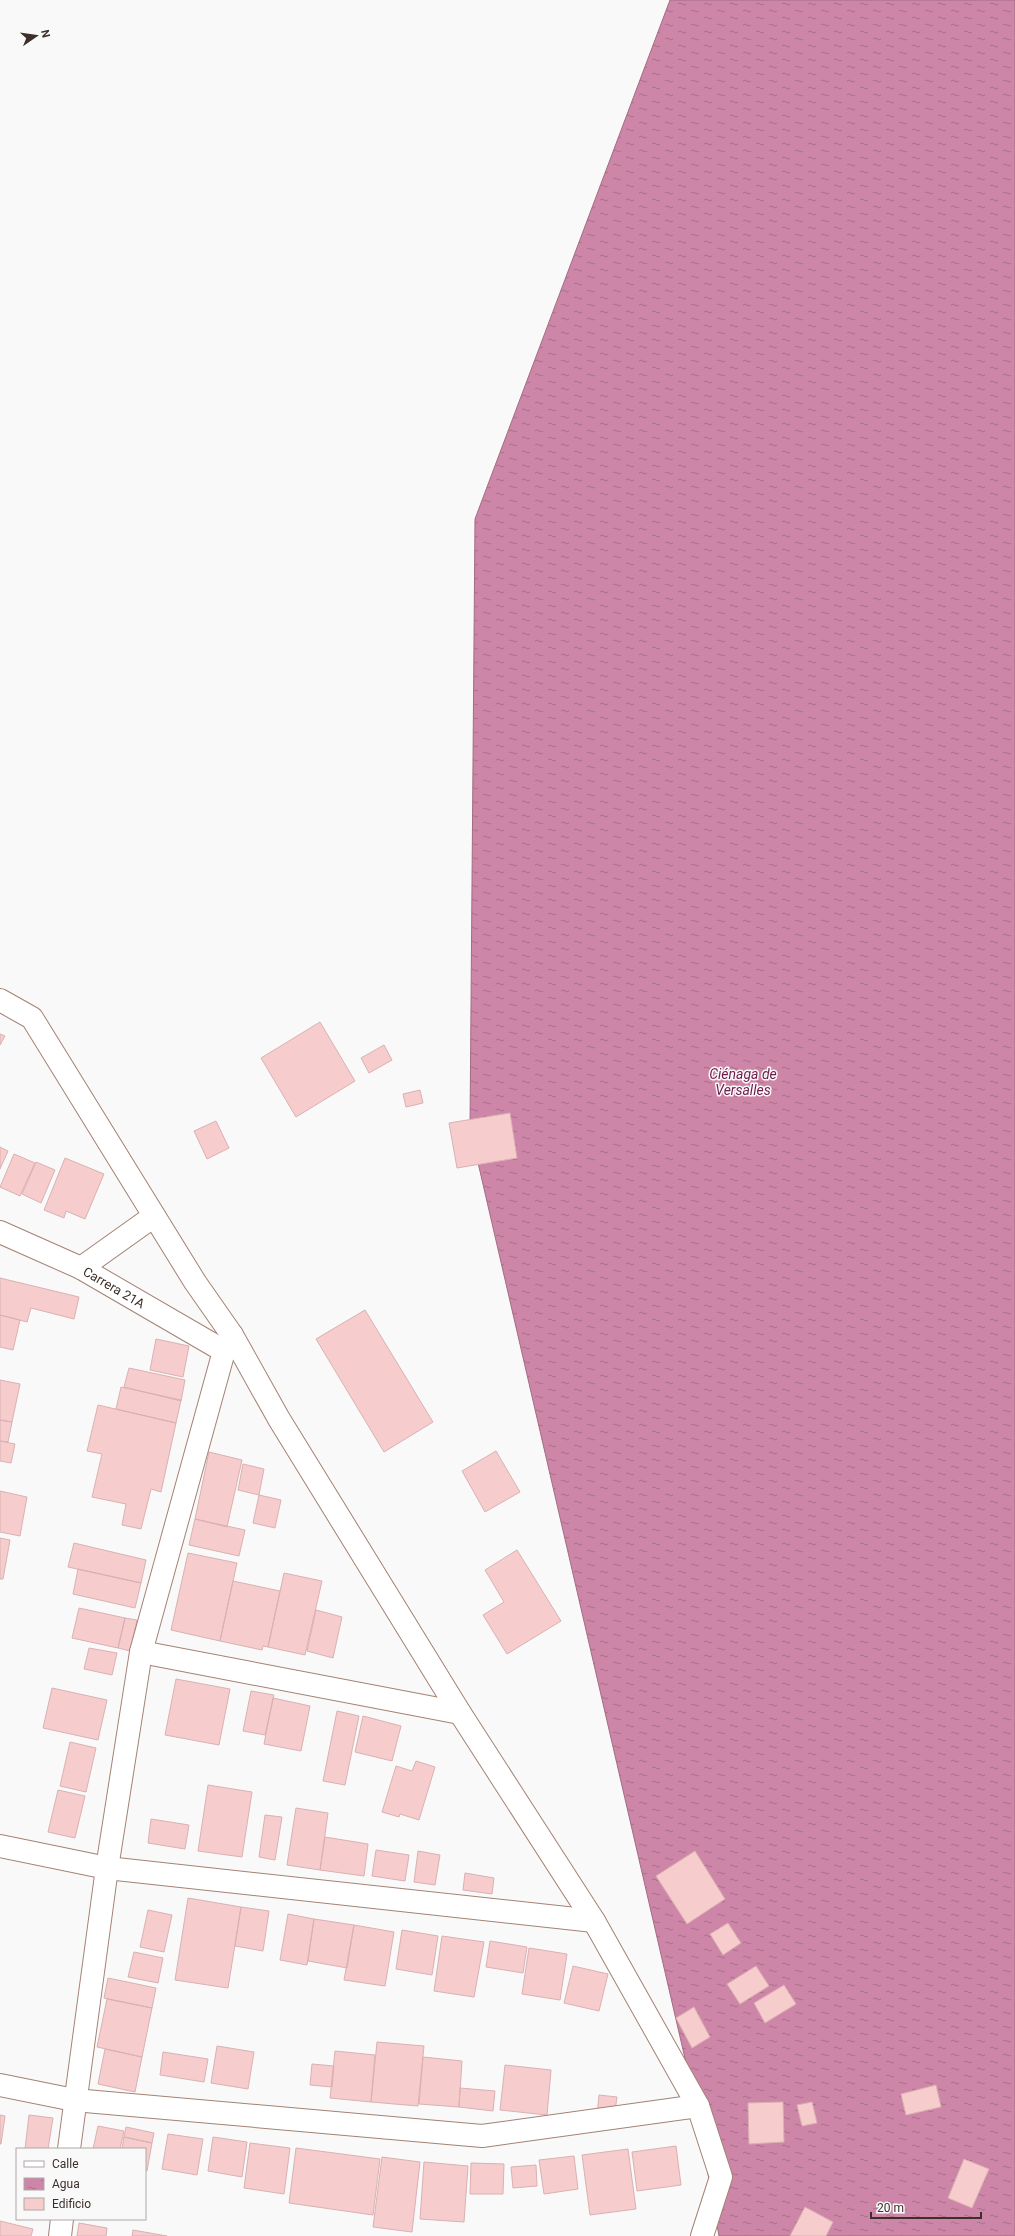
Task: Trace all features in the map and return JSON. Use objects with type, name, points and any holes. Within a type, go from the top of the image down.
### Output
[{"type":"street","points":[[0,1000],[32,1018],[195,1282],[228,1343],[279,1419],[460,1713],[594,1921],[698,2106],[721,2177],[702,2236]]},
{"type":"street","points":[[81,1268],[154,1216]]},
{"type":"street","name":"Carrera 21A","points":[[0,1232],[81,1268],[228,1343]]},
{"type":"street","points":[[69,2148],[74,2100],[107,1868],[140,1652],[228,1343]]},
{"type":"street","points":[[140,1652],[460,1713]]},
{"type":"street","points":[[0,1846],[107,1868],[594,1921]]},
{"type":"street","points":[[0,2085],[74,2100],[482,2136],[698,2106]]},
{"type":"street","points":[[60,2236],[62,2220]]},
{"type":"water","name":"Ciénaga de Versalles","points":[[670,0],[1015,0],[1015,2236],[719,2236],[696,2106],[470,1128],[475,519]]},
{"type":"building","points":[[320,1022],[355,1081],[296,1117],[261,1058]]},
{"type":"building","points":[[0,1034],[5,1036],[0,1045]]},
{"type":"building","points":[[384,1045],[392,1060],[369,1073],[361,1058]]},
{"type":"building","points":[[420,1090],[423,1103],[406,1107],[403,1094]]},
{"type":"building","points":[[510,1113],[517,1158],[457,1168],[449,1123]]},
{"type":"building","points":[[216,1121],[229,1148],[207,1159],[194,1131]]},
{"type":"building","points":[[0,1147],[8,1151],[0,1169]]},
{"type":"building","points":[[14,1154],[35,1163],[20,1196],[0,1187]]},
{"type":"building","points":[[65,1158],[104,1174],[85,1219],[66,1211],[64,1218],[44,1210]]},
{"type":"building","points":[[36,1162],[55,1170],[41,1203],[22,1194]]},
{"type":"building","points":[[0,1278],[79,1297],[74,1319],[31,1308],[27,1322],[0,1315]]},
{"type":"building","points":[[365,1310],[433,1422],[384,1452],[316,1339]]},
{"type":"building","points":[[0,1315],[20,1320],[13,1350],[0,1347]]},
{"type":"building","points":[[156,1339],[189,1346],[183,1377],[150,1370]]},
{"type":"building","points":[[129,1368],[185,1380],[181,1401],[124,1387]]},
{"type":"building","points":[[0,1380],[20,1384],[12,1422],[0,1420]]},
{"type":"building","points":[[121,1387],[181,1400],[176,1423],[116,1409]]},
{"type":"building","points":[[98,1405],[176,1423],[161,1492],[151,1489],[141,1529],[122,1525],[126,1504],[92,1497],[102,1454],[87,1451]]},
{"type":"building","points":[[0,1420],[12,1422],[8,1442],[0,1441]]},
{"type":"building","points":[[0,1441],[15,1444],[11,1463],[0,1461]]},
{"type":"building","points":[[496,1451],[520,1492],[485,1512],[462,1471]]},
{"type":"building","points":[[209,1452],[242,1460],[227,1527],[195,1519]]},
{"type":"building","points":[[243,1464],[264,1469],[259,1495],[238,1490]]},
{"type":"building","points":[[0,1491],[27,1497],[20,1536],[0,1532]]},
{"type":"building","points":[[259,1495],[281,1500],[275,1528],[253,1523]]},
{"type":"building","points":[[195,1519],[245,1530],[239,1556],[189,1545]]},
{"type":"building","points":[[0,1538],[10,1540],[3,1579],[0,1579]]},
{"type":"building","points":[[74,1543],[146,1560],[141,1583],[68,1567]]},
{"type":"building","points":[[517,1550],[561,1621],[507,1654],[483,1615],[504,1602],[485,1570]]},
{"type":"building","points":[[188,1553],[237,1563],[220,1641],[171,1630]]},
{"type":"building","points":[[78,1569],[141,1583],[135,1608],[73,1594]]},
{"type":"building","points":[[284,1573],[322,1581],[305,1655],[268,1647]]},
{"type":"building","points":[[233,1581],[280,1591],[268,1647],[263,1646],[262,1650],[220,1641]]},
{"type":"building","points":[[79,1608],[125,1618],[118,1648],[72,1638]]},
{"type":"building","points":[[316,1610],[342,1617],[333,1658],[307,1651]]},
{"type":"building","points":[[125,1618],[137,1620],[130,1651],[118,1648]]},
{"type":"building","points":[[89,1648],[117,1653],[112,1675],[84,1669]]},
{"type":"building","points":[[176,1679],[230,1689],[219,1745],[165,1735]]},
{"type":"building","points":[[52,1688],[107,1700],[98,1740],[43,1728]]},
{"type":"building","points":[[251,1691],[274,1695],[265,1735],[243,1731]]},
{"type":"building","points":[[273,1698],[310,1706],[301,1751],[264,1744]]},
{"type":"building","points":[[337,1711],[359,1716],[345,1785],[323,1781]]},
{"type":"building","points":[[363,1716],[401,1726],[392,1761],[355,1752]]},
{"type":"building","points":[[70,1742],[96,1748],[86,1792],[60,1786]]},
{"type":"building","points":[[416,1761],[435,1767],[419,1820],[400,1814],[399,1817],[382,1812],[396,1766],[412,1771]]},
{"type":"building","points":[[208,1785],[252,1792],[242,1857],[198,1851]]},
{"type":"building","points":[[58,1790],[85,1796],[75,1838],[48,1832]]},
{"type":"building","points":[[296,1808],[328,1813],[320,1870],[287,1865]]},
{"type":"building","points":[[265,1815],[282,1817],[275,1860],[259,1857]]},
{"type":"building","points":[[151,1819],[189,1825],[185,1849],[148,1843]]},
{"type":"building","points":[[325,1837],[368,1844],[364,1876],[320,1870]]},
{"type":"building","points":[[376,1850],[409,1855],[405,1881],[372,1876]]},
{"type":"building","points":[[418,1851],[440,1855],[435,1885],[414,1882]]},
{"type":"building","points":[[695,1851],[725,1899],[687,1924],[656,1876]]},
{"type":"building","points":[[465,1873],[494,1878],[492,1894],[463,1890]]},
{"type":"building","points":[[188,1898],[241,1907],[228,1988],[175,1980]]},
{"type":"building","points":[[241,1907],[269,1911],[263,1951],[235,1946]]},
{"type":"building","points":[[148,1910],[172,1915],[164,1952],[140,1947]]},
{"type":"building","points":[[288,1914],[314,1919],[307,1965],[280,1960]]},
{"type":"building","points":[[314,1919],[354,1925],[347,1968],[308,1961]]},
{"type":"building","points":[[728,1923],[741,1943],[723,1955],[710,1934]]},
{"type":"building","points":[[354,1925],[394,1932],[385,1986],[344,1980]]},
{"type":"building","points":[[402,1930],[438,1936],[432,1975],[396,1969]]},
{"type":"building","points":[[442,1936],[484,1942],[474,1997],[434,1991]]},
{"type":"building","points":[[490,1941],[527,1947],[523,1973],[486,1967]]},
{"type":"building","points":[[529,1948],[567,1954],[560,2000],[522,1994]]},
{"type":"building","points":[[134,1952],[163,1958],[158,1983],[128,1977]]},
{"type":"building","points":[[573,1966],[608,1974],[599,2011],[564,2003]]},
{"type":"building","points":[[756,1966],[769,1986],[740,2004],[727,1984]]},
{"type":"building","points":[[108,1978],[156,1988],[152,2008],[104,1998]]},
{"type":"building","points":[[784,1985],[796,2004],[765,2023],[754,2003]]},
{"type":"building","points":[[107,1999],[152,2008],[142,2057],[97,2047]]},
{"type":"building","points":[[694,2007],[710,2037],[692,2048],[676,2018]]},
{"type":"building","points":[[377,2042],[424,2046],[418,2106],[371,2102]]},
{"type":"building","points":[[217,2046],[254,2052],[248,2089],[211,2083]]},
{"type":"building","points":[[105,2049],[142,2057],[135,2092],[98,2084]]},
{"type":"building","points":[[335,2051],[375,2055],[371,2102],[330,2098]]},
{"type":"building","points":[[163,2052],[208,2059],[204,2082],[160,2075]]},
{"type":"building","points":[[423,2057],[462,2061],[459,2107],[419,2104]]},
{"type":"building","points":[[312,2064],[334,2066],[332,2087],[310,2085]]},
{"type":"building","points":[[505,2065],[551,2070],[547,2115],[500,2110]]},
{"type":"building","points":[[936,2085],[941,2107],[906,2115],[901,2094]]},
{"type":"building","points":[[460,2088],[495,2091],[493,2111],[459,2107]]},
{"type":"building","points":[[599,2095],[617,2097],[614,2118],[597,2115]]},
{"type":"building","points":[[783,2102],[784,2142],[749,2144],[748,2103]]},
{"type":"building","points":[[812,2102],[817,2123],[802,2126],[797,2105]]},
{"type":"building","points":[[0,2115],[5,2116],[1,2144],[0,2144]]},
{"type":"building","points":[[29,2115],[53,2118],[48,2148],[25,2148]]},
{"type":"building","points":[[98,2126],[124,2131],[120,2148],[93,2148]]},
{"type":"building","points":[[126,2127],[154,2133],[152,2143],[124,2137]]},
{"type":"building","points":[[168,2134],[203,2139],[197,2175],[162,2169]]},
{"type":"building","points":[[124,2137],[152,2143],[147,2171],[146,2148],[122,2148]]},
{"type":"building","points":[[213,2137],[247,2142],[242,2177],[208,2171]]},
{"type":"building","points":[[250,2143],[290,2148],[284,2194],[244,2188]]},
{"type":"building","points":[[676,2146],[681,2185],[637,2191],[632,2152]]},
{"type":"building","points":[[296,2148],[380,2159],[373,2215],[289,2203]]},
{"type":"building","points":[[628,2149],[636,2209],[590,2215],[582,2155]]},
{"type":"building","points":[[574,2156],[578,2189],[544,2194],[539,2160]]},
{"type":"building","points":[[382,2157],[420,2162],[412,2232],[373,2227]]},
{"type":"building","points":[[964,2159],[989,2169],[972,2208],[948,2198]]},
{"type":"building","points":[[424,2162],[468,2166],[464,2222],[420,2219]]},
{"type":"building","points":[[471,2163],[504,2164],[503,2194],[470,2194]]},
{"type":"building","points":[[536,2165],[537,2186],[513,2188],[511,2167]]},
{"type":"building","points":[[805,2207],[833,2222],[826,2236],[790,2236]]},
{"type":"building","points":[[0,2221],[33,2229],[31,2236],[0,2236]]},
{"type":"building","points":[[79,2223],[107,2228],[106,2236],[77,2236]]},
{"type":"building","points":[[133,2230],[167,2236],[132,2236]]}]
